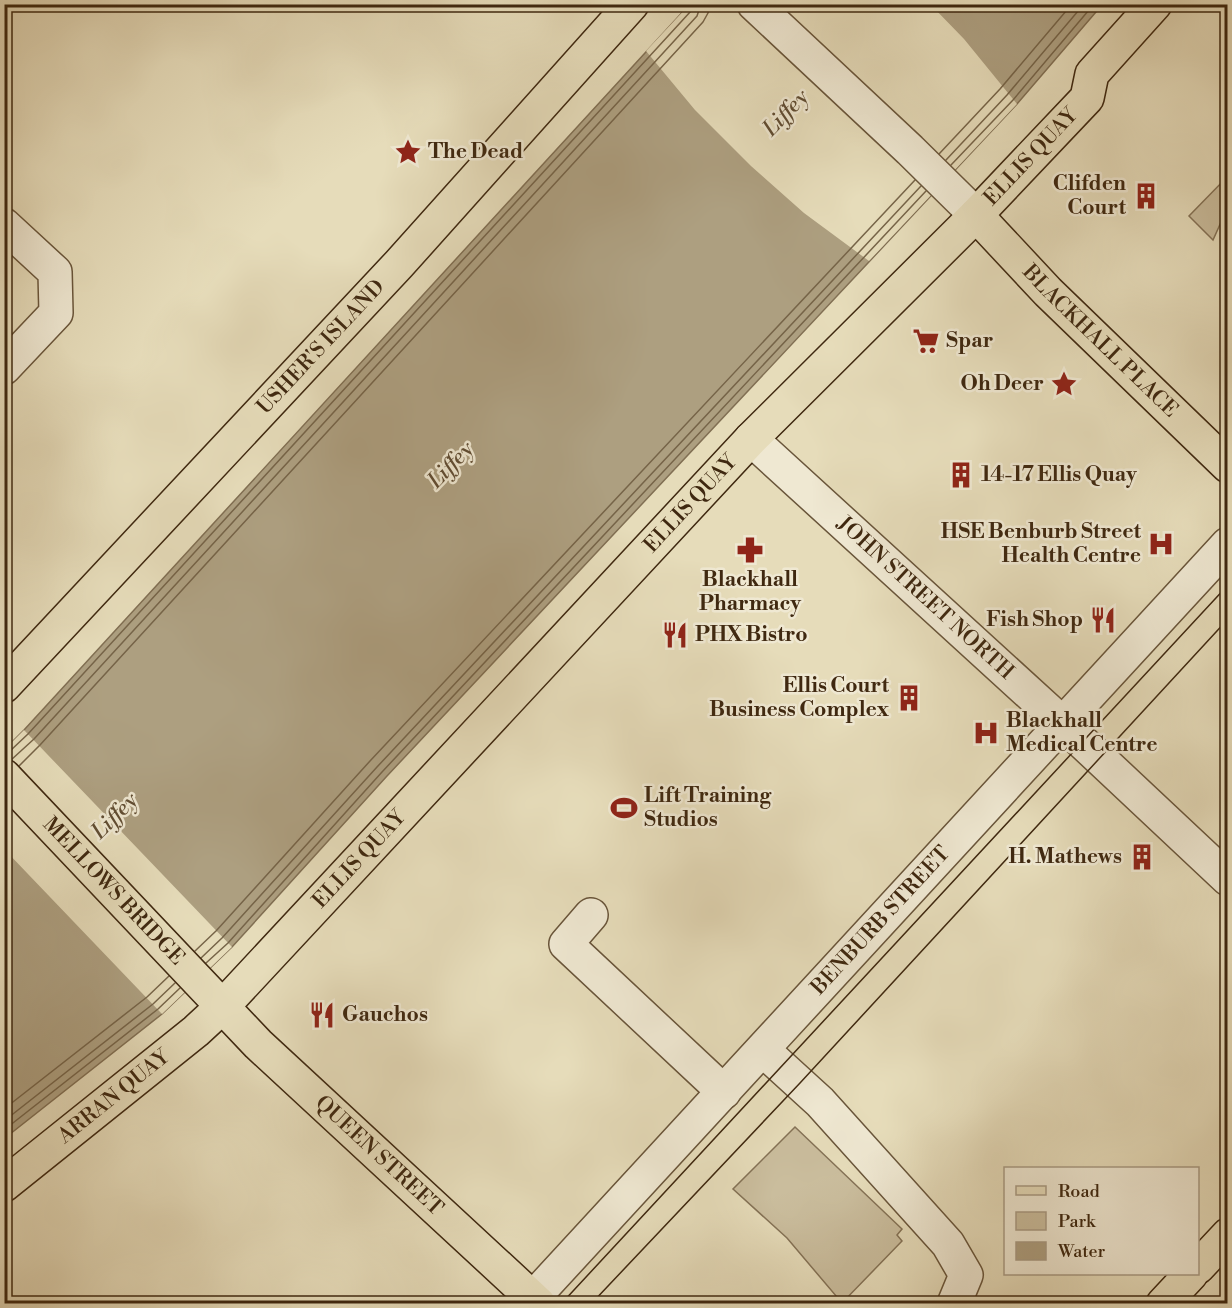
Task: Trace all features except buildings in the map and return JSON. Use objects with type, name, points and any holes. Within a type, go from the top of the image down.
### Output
[{"type":"main road","name":"USHER'S ISLAND","points":[[4,686],[391,273],[632,4]]},
{"type":"main road","name":"ELLIS QUAY","points":[[214,996],[751,439],[976,215],[1087,98],[1092,74],[1155,4]]},
{"type":"main road","name":"BLACKHALL PLACE","points":[[976,215],[1048,292],[1227,466]]},
{"type":"main road","name":"MELLOWS BRIDGE","points":[[4,776],[214,996]]},
{"type":"main road","name":"ARRAN QUAY","points":[[4,1185],[196,1031],[214,996]]},
{"type":"main road","name":"QUEEN STREET","points":[[214,996],[258,1044],[536,1301]]},
{"type":"main road","points":[[1199,1265],[1227,1235]]},
{"type":"main road","points":[[1163,1304],[1190,1275]]},
{"type":"street","points":[[754,4],[944,182],[976,215]]},
{"type":"street","points":[[4,225],[55,272],[56,313],[4,368]]},
{"type":"street","name":"JOHN STREET NORTH","points":[[751,439],[1099,757],[1227,879]]},
{"type":"street","name":"BENBURB STREET","points":[[536,1301],[724,1092],[1227,544]]},
{"type":"street","points":[[591,915],[566,944],[724,1092]]},
{"type":"street","points":[[763,1050],[820,1102],[948,1244],[966,1275],[954,1304]]},
{"type":"green space","points":[[1227,177],[1227,224],[1222,220],[1213,240],[1189,216]]},
{"type":"green space","points":[[795,1127],[902,1229],[897,1235],[902,1241],[842,1303],[787,1238],[733,1189]]},
{"type":"water","name":"Liffey","points":[[689,5],[1102,5],[1017,104],[387,776],[232,947],[162,1014],[5,1138],[5,749]]},
{"type":"pier","points":[[689,5],[931,5],[964,39],[1017,104],[869,261],[804,213],[751,166],[695,110],[646,51]]},
{"type":"pier","points":[[24,730],[232,947],[162,1014],[5,850],[5,749]]},
{"type":"tram line","points":[[561,1304],[1228,585]]},
{"type":"tram line","points":[[591,1304],[800,1083],[1228,619]]},
{"type":"place","name":"The Dead","points":[[408,152]]},
{"type":"place","name":"Clifden Court","points":[[1146,196]]},
{"type":"place","name":"Spar","points":[[926,341]]},
{"type":"place","name":"Oh Deer","points":[[1064,384]]},
{"type":"place","name":"14-17 Ellis Quay","points":[[961,475]]},
{"type":"place","name":"HSE Benburb Street Health Centre","points":[[1161,544]]},
{"type":"place","name":"Blackhall Pharmacy","points":[[750,550]]},
{"type":"place","name":"Fish Shop","points":[[1103,620]]},
{"type":"place","name":"PHX Bistro","points":[[675,635]]},
{"type":"place","name":"Ellis Court Business Complex","points":[[909,698]]},
{"type":"place","name":"Blackhall Medical Centre","points":[[986,733]]},
{"type":"place","name":"Lift Training Studios","points":[[624,808]]},
{"type":"place","name":"H. Mathews","points":[[1142,857]]},
{"type":"place","name":"Gauchos","points":[[322,1015]]}]
